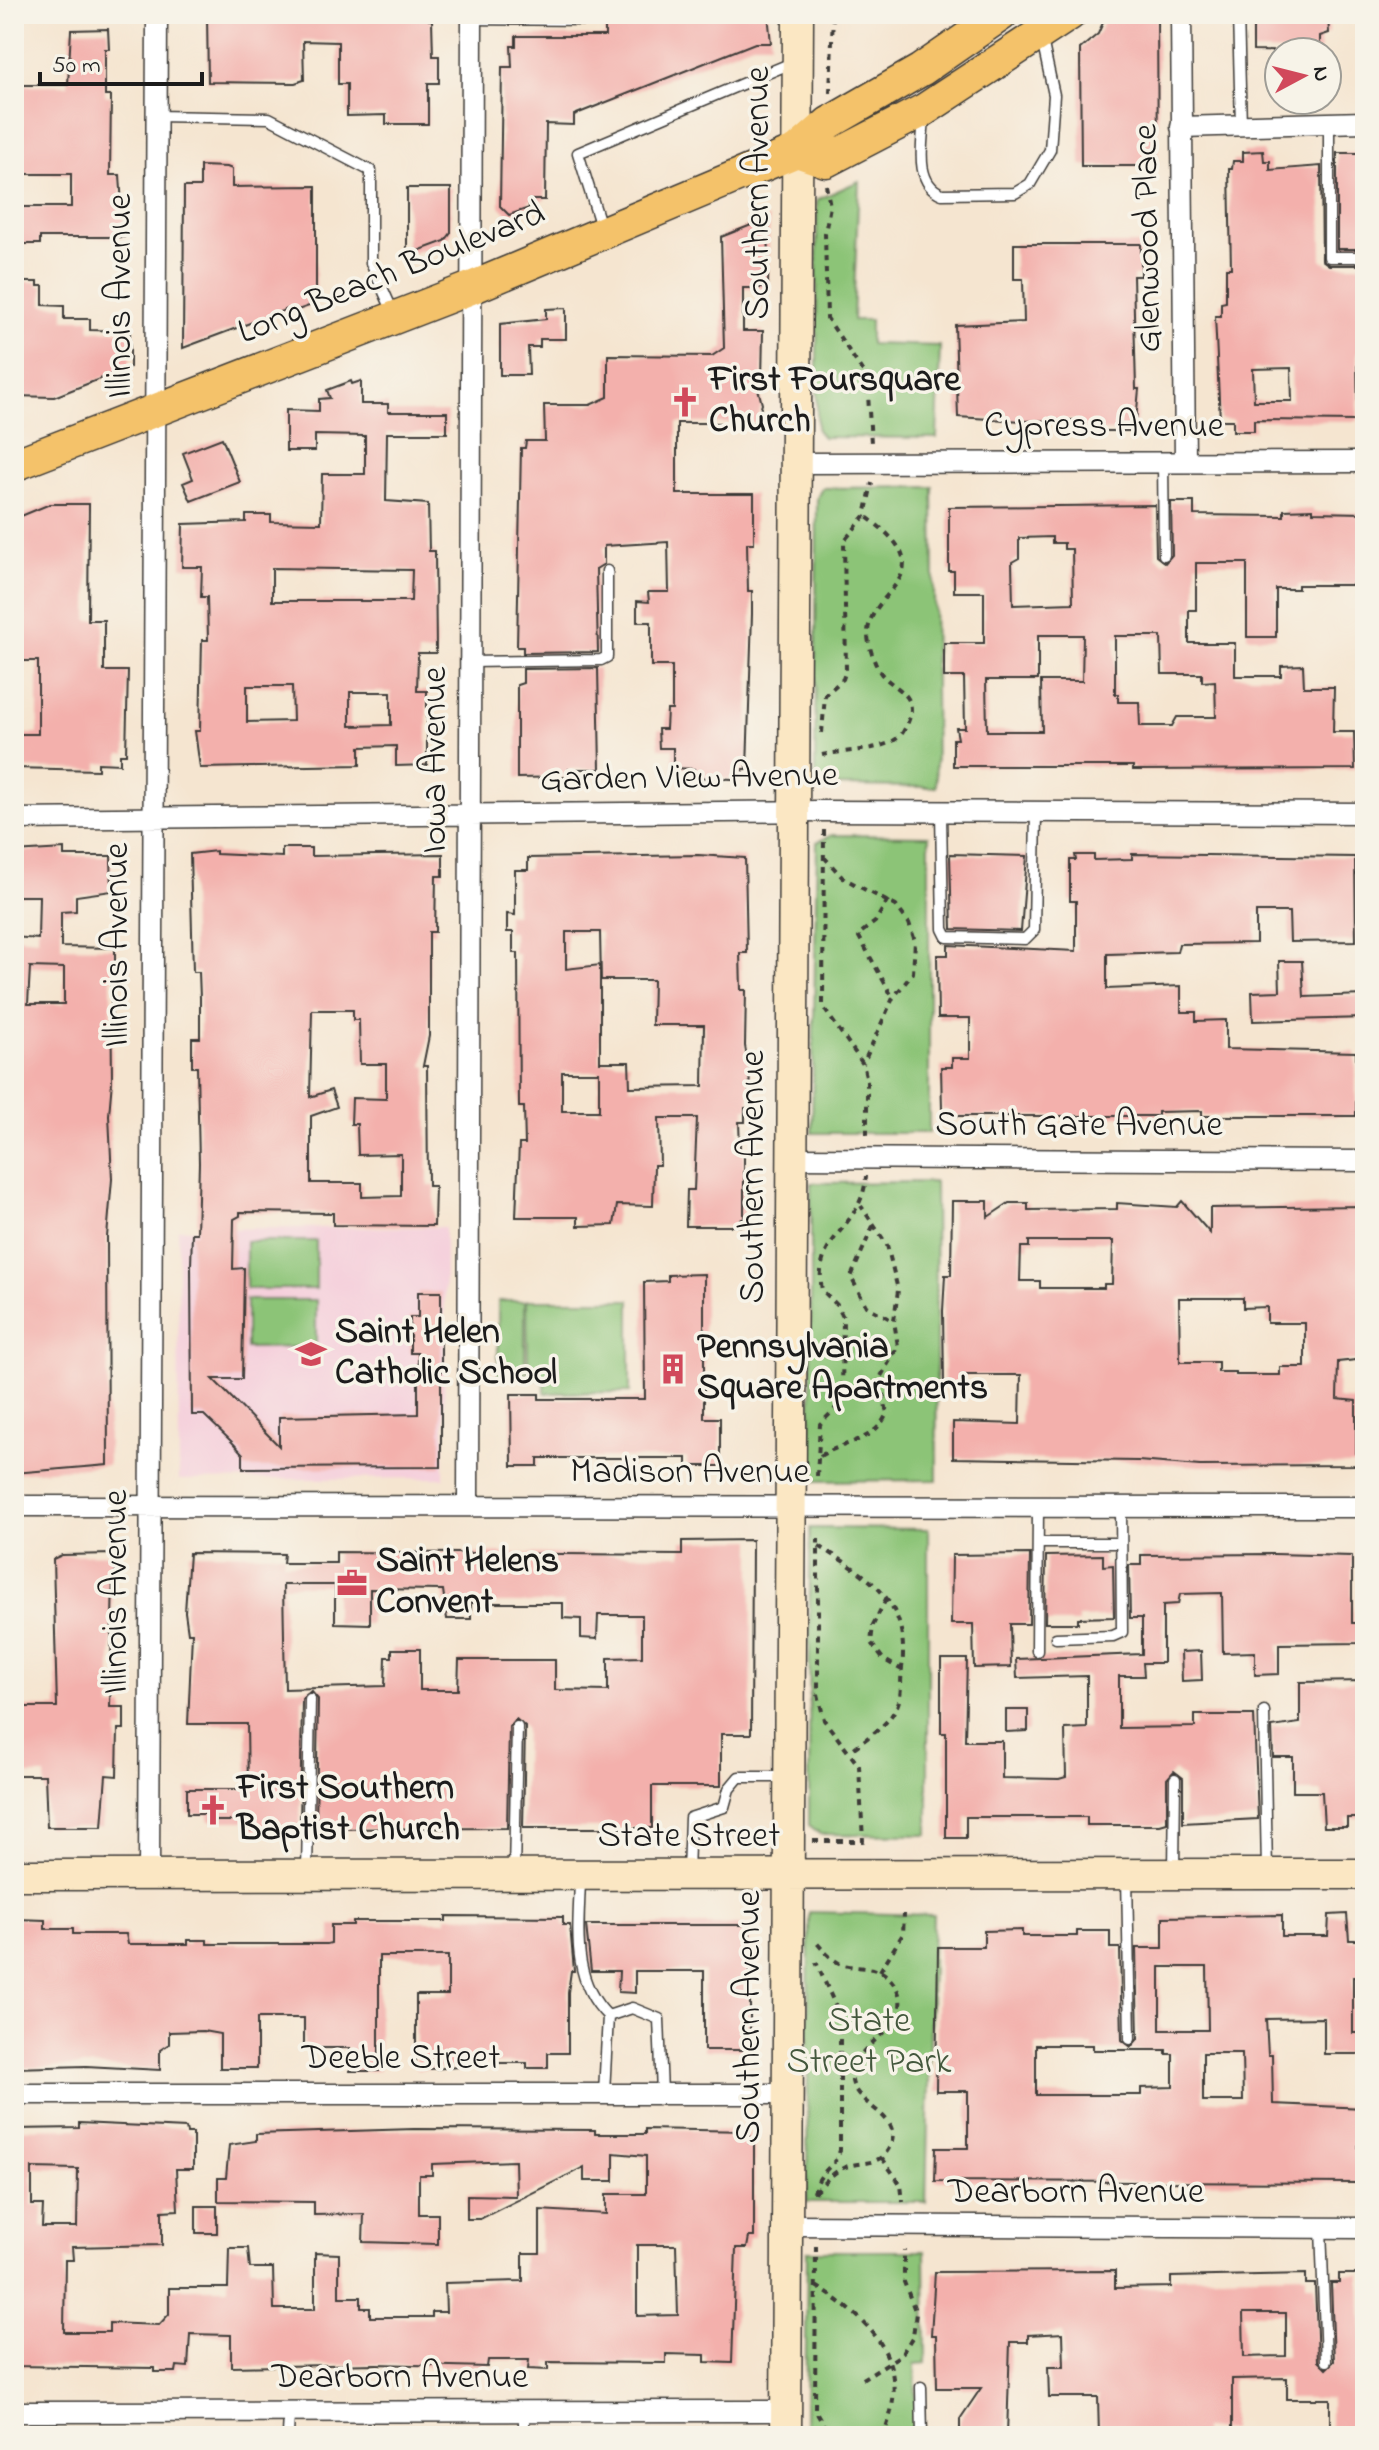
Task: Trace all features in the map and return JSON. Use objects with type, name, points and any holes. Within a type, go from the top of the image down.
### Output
[{"type":"main road","name":"Long Beach Boulevard","points":[[14,465],[471,288],[797,151],[829,123],[921,70],[1002,14]]},
{"type":"main road","points":[[797,151],[826,161],[924,110],[1070,14]]},
{"type":"street","name":"Illinois Avenue","points":[[149,1875],[157,14]]},
{"type":"street","name":"Southern Avenue","points":[[786,2424],[798,14]]},
{"type":"street","name":"Glenwood Place","points":[[1181,14],[1185,461]]},
{"type":"street","name":"Iowa Avenue","points":[[468,1506],[472,16]]},
{"type":"street","points":[[1181,127],[1365,122]]},
{"type":"street","name":"Cypress Avenue","points":[[796,463],[1365,462]]},
{"type":"street","name":"Garden View Avenue","points":[[14,819],[794,811],[1365,813]]},
{"type":"street","name":"South Gate Avenue","points":[[792,1158],[1365,1161]]},
{"type":"street","name":"Madison Avenue","points":[[14,1506],[1365,1507]]},
{"type":"street","name":"State Street","points":[[14,1875],[1365,1874]]},
{"type":"street","name":"Deeble Street","points":[[14,2094],[787,2094]]},
{"type":"street","name":"Dearborn Avenue","points":[[787,2225],[1365,2228]]},
{"type":"street","name":"Dearborn Avenue","points":[[14,2412],[524,2412],[786,2424]]},
{"type":"lane","points":[[1238,14],[1241,126]]},
{"type":"lane","points":[[472,16],[594,20]]},
{"type":"lane","points":[[924,110],[924,177],[932,190],[942,194],[1015,193],[1030,184],[1050,150],[1054,95],[1040,34]]},
{"type":"lane","points":[[603,232],[578,153],[798,61]]},
{"type":"lane","points":[[156,116],[269,118],[371,171],[371,263],[396,317]]},
{"type":"lane","points":[[1329,123],[1329,257],[1365,257]]},
{"type":"lane","points":[[1163,461],[1164,555]]},
{"type":"lane","points":[[471,662],[601,660],[607,657],[607,571]]},
{"type":"lane","points":[[941,812],[943,929],[947,937],[1025,939],[1034,930],[1036,812]]},
{"type":"lane","points":[[1037,1651],[1038,1507]]},
{"type":"lane","points":[[1056,1638],[1113,1636],[1122,1632],[1121,1507]]},
{"type":"lane","points":[[1038,1543],[1121,1543]]},
{"type":"lane","points":[[307,1875],[310,1699]]},
{"type":"lane","points":[[1264,1711],[1267,1874]]},
{"type":"lane","points":[[514,1875],[517,1727]]},
{"type":"lane","points":[[688,1874],[690,1818],[724,1807],[729,1789],[739,1777],[789,1777]]},
{"type":"lane","points":[[1174,1874],[1175,1779]]},
{"type":"lane","points":[[1127,1874],[1130,2039]]},
{"type":"lane","points":[[580,1875],[579,1956],[585,1985],[608,2016],[604,2093]]},
{"type":"lane","points":[[608,2016],[632,2008],[659,2019],[662,2093]]},
{"type":"lane","points":[[1321,2228],[1326,2361]]},
{"type":"lane","points":[[921,2387],[922,2436]]},
{"type":"lane","points":[[524,2412],[524,2436]]},
{"type":"lane","points":[[288,2436],[289,2413]]},
{"type":"path","points":[[830,95],[833,14]]},
{"type":"path","points":[[825,181],[830,206],[825,233],[827,318],[867,378],[872,446]]},
{"type":"path","points":[[822,771],[823,703],[825,695],[843,679],[846,670],[844,541],[865,516],[872,475]]},
{"type":"path","points":[[822,755],[891,743],[907,722],[906,693],[879,671],[868,635],[872,619],[902,577],[903,560],[895,540],[865,516]]},
{"type":"path","points":[[824,832],[823,1007],[863,1064],[867,1080],[867,1142]]},
{"type":"path","points":[[823,856],[843,878],[888,900],[909,923],[915,951],[913,973],[893,998],[863,1064]]},
{"type":"path","points":[[888,900],[875,922],[858,935],[893,998]]},
{"type":"path","points":[[813,1485],[820,1456],[820,1424],[838,1406],[842,1396],[843,1317],[822,1290],[821,1264],[833,1239],[861,1206],[866,1173]]},
{"type":"path","points":[[820,1456],[840,1444],[863,1439],[882,1424],[888,1407],[880,1378],[898,1346],[894,1321],[897,1279],[887,1245],[861,1206]]},
{"type":"path","points":[[873,1226],[851,1277],[866,1306],[894,1321]]},
{"type":"path","points":[[813,1841],[863,1841],[859,1766],[824,1720],[818,1694],[817,1535]]},
{"type":"path","points":[[819,1545],[851,1566],[886,1599],[901,1619],[905,1650],[900,1699],[895,1712],[850,1751]]},
{"type":"path","points":[[886,1599],[873,1625],[871,1643],[883,1659],[902,1670]]},
{"type":"path","points":[[880,1971],[903,1934],[904,1914]]},
{"type":"path","points":[[815,2201],[817,2178],[837,2159],[840,2150],[840,2016],[837,2002],[819,1975],[816,1929]]},
{"type":"path","points":[[814,2193],[840,2169],[882,2158],[893,2137],[885,2117],[854,2092],[852,2079],[861,2053],[887,2032],[898,2010],[895,1988],[880,1971],[837,1962],[816,1942]]},
{"type":"path","points":[[882,2158],[901,2185],[903,2202]]},
{"type":"path","points":[[816,2241],[815,2410],[830,2436]]},
{"type":"path","points":[[862,2379],[905,2352],[916,2324],[915,2309],[904,2282],[904,2250]]},
{"type":"path","points":[[816,2286],[875,2334],[892,2361],[893,2407],[883,2436]]},
{"type":"shaded area","name":"Saint Helen Catholic School","points":[[445,1227],[444,1478],[179,1480],[178,1229]]},
{"type":"green space","points":[[859,181],[853,320],[870,320],[870,344],[940,346],[937,438],[823,437],[817,430],[817,200]]},
{"type":"green space","points":[[933,487],[936,787],[826,786],[815,779],[817,498],[822,488]]},
{"type":"green space","points":[[832,835],[929,836],[929,1133],[812,1133],[817,842]]},
{"type":"green space","points":[[935,1182],[937,1480],[811,1481],[811,1183]]},
{"type":"green space","points":[[246,1241],[316,1241],[316,1289],[246,1289]]},
{"type":"green space","points":[[246,1300],[316,1300],[316,1347],[246,1348]]},
{"type":"green space","points":[[527,1300],[630,1300],[630,1392],[545,1393],[544,1378],[528,1378]]},
{"type":"green space","points":[[498,1301],[525,1301],[525,1378],[498,1378]]},
{"type":"green space","points":[[810,1528],[928,1529],[928,1835],[821,1834],[809,1825]]},
{"type":"green space","name":"State Street Park","points":[[809,1912],[933,1915],[926,2202],[807,2202]]},
{"type":"green space","points":[[807,2251],[925,2251],[926,2363],[915,2364],[917,2436],[805,2436]]},
{"type":"building","points":[[429,14],[429,20],[432,20],[433,56],[439,56],[439,83],[428,83],[428,124],[386,124],[386,115],[347,116],[347,84],[338,84],[338,42],[303,41],[304,80],[295,83],[208,82],[207,15]]},
{"type":"building","points":[[637,14],[768,14],[771,43],[755,43],[574,115],[574,125],[546,124],[545,200],[529,200],[529,208],[509,215],[500,206],[502,67],[512,67],[511,46],[516,46],[516,36],[605,36],[605,22],[637,22]]},
{"type":"building","points":[[1130,14],[1157,14],[1158,166],[1081,166],[1080,49],[1098,34],[1105,18],[1124,18]]},
{"type":"building","points":[[1253,14],[1328,14],[1329,33],[1320,36],[1263,36],[1263,51],[1253,51]]},
{"type":"building","points":[[108,29],[105,96],[111,96],[110,175],[120,175],[124,237],[40,237],[40,244],[14,244],[14,207],[71,207],[71,174],[22,174],[19,122],[14,123],[14,85],[68,85],[71,30]]},
{"type":"building","points":[[1263,151],[1264,161],[1270,161],[1270,170],[1321,166],[1322,260],[1329,265],[1365,265],[1365,350],[1357,351],[1358,421],[1254,420],[1254,431],[1233,431],[1233,420],[1220,420],[1215,316],[1221,316],[1221,303],[1226,302],[1226,268],[1231,268],[1229,169],[1232,169],[1233,161],[1243,161],[1243,152]],"holes":[[[1291,368],[1292,401],[1254,401],[1253,369]]]},
{"type":"building","points":[[1337,153],[1365,153],[1365,249],[1337,249]]},
{"type":"building","points":[[200,166],[232,169],[232,187],[316,186],[316,293],[312,305],[295,311],[290,308],[183,348],[184,187],[200,187]]},
{"type":"building","points":[[407,188],[451,188],[451,233],[445,241],[407,255]]},
{"type":"building","points":[[769,218],[768,288],[743,288],[743,331],[763,331],[762,381],[756,381],[762,404],[756,423],[677,423],[677,494],[754,494],[754,543],[747,543],[752,614],[747,769],[743,769],[743,777],[732,779],[695,777],[694,769],[673,768],[673,748],[659,748],[658,729],[666,729],[667,710],[672,710],[672,666],[651,666],[651,622],[637,622],[637,601],[649,602],[648,592],[669,592],[668,542],[604,546],[604,564],[596,569],[598,652],[523,653],[523,647],[517,647],[521,448],[525,448],[526,441],[545,441],[544,405],[590,405],[608,397],[608,355],[712,356],[724,348],[721,237]]},
{"type":"building","points":[[1014,244],[1141,244],[1141,276],[1133,276],[1136,389],[1139,389],[1135,431],[1076,431],[1076,420],[958,417],[955,325],[1024,322],[1023,279],[1014,279]]},
{"type":"building","points":[[14,282],[38,282],[38,286],[43,286],[43,305],[64,306],[64,319],[90,319],[90,330],[130,331],[130,367],[54,397],[14,396]]},
{"type":"building","points":[[566,308],[566,339],[540,339],[540,347],[528,347],[529,375],[500,375],[500,324],[546,319],[546,309]]},
{"type":"building","points":[[351,381],[352,384],[361,381],[361,404],[388,404],[388,412],[447,412],[447,433],[387,433],[386,501],[428,504],[429,551],[435,551],[436,653],[418,653],[417,691],[427,691],[427,765],[396,766],[396,746],[360,747],[360,765],[200,768],[195,731],[200,731],[202,640],[208,640],[207,597],[201,597],[202,567],[182,567],[183,524],[246,522],[246,515],[271,515],[271,522],[321,523],[322,474],[365,474],[365,436],[315,435],[315,451],[286,451],[286,410],[319,411],[319,399],[330,398],[327,390]],"holes":[[[272,568],[412,570],[411,601],[272,601]],[[247,686],[292,686],[293,721],[247,722]],[[350,692],[391,692],[391,725],[350,726]]]},
{"type":"building","points":[[222,438],[240,482],[191,501],[183,483],[193,479],[183,453]]},
{"type":"building","points":[[1171,502],[1194,502],[1194,515],[1284,516],[1284,510],[1313,509],[1313,512],[1365,513],[1365,564],[1357,564],[1357,585],[1298,585],[1298,589],[1276,589],[1276,637],[1247,637],[1247,563],[1196,563],[1196,610],[1189,610],[1189,643],[1235,643],[1235,676],[1281,676],[1281,666],[1303,665],[1304,687],[1334,687],[1333,732],[1354,732],[1355,769],[1133,770],[1133,766],[953,766],[953,739],[958,739],[956,728],[965,728],[964,677],[944,677],[944,643],[984,643],[984,592],[954,592],[954,571],[949,571],[949,507],[1155,505],[1156,556],[1165,563],[1172,555]],"holes":[[[1052,537],[1052,543],[1064,543],[1064,549],[1072,549],[1073,603],[1013,605],[1012,562],[1019,558],[1019,538]],[[1038,635],[1083,635],[1082,681],[1041,681],[1042,731],[987,731],[986,680],[1038,680]],[[1115,636],[1161,636],[1162,674],[1202,674],[1202,682],[1215,681],[1216,717],[1177,717],[1172,726],[1140,726],[1139,702],[1118,702],[1118,694],[1115,694]]]},
{"type":"building","points":[[50,504],[89,504],[88,620],[104,620],[104,671],[128,671],[126,754],[120,754],[120,764],[98,763],[98,770],[14,768],[14,734],[38,734],[38,661],[14,661],[14,519]]},
{"type":"building","points":[[598,668],[600,769],[569,769],[569,777],[517,778],[517,685],[523,683],[523,669]]},
{"type":"building","points":[[282,848],[311,848],[311,856],[443,854],[443,876],[436,876],[435,932],[429,932],[429,1036],[423,1066],[427,1066],[428,1186],[435,1186],[434,1226],[333,1225],[333,1213],[240,1212],[240,1216],[234,1219],[233,1269],[244,1268],[242,1379],[213,1379],[279,1446],[279,1417],[418,1414],[418,1353],[410,1353],[410,1317],[418,1317],[418,1292],[441,1292],[441,1467],[243,1468],[243,1454],[232,1442],[204,1415],[192,1415],[191,1266],[192,1233],[197,1233],[199,1163],[197,1067],[192,1067],[192,1038],[200,1038],[200,998],[199,972],[193,972],[190,854],[216,851],[216,854],[282,857]],"holes":[[[312,1010],[353,1010],[353,1020],[359,1020],[360,1064],[386,1064],[386,1099],[352,1098],[351,1124],[357,1124],[358,1155],[401,1154],[401,1196],[362,1197],[362,1183],[311,1183],[311,1116],[337,1107],[331,1090],[310,1097]]]},
{"type":"building","points":[[64,849],[64,856],[111,856],[112,891],[76,896],[76,911],[61,912],[61,947],[115,948],[115,977],[111,977],[112,1081],[109,1115],[112,1179],[107,1237],[108,1465],[14,1473],[14,937],[38,939],[39,896],[18,896],[14,891],[14,852]],"holes":[[[30,967],[64,968],[64,1004],[28,1004]]]},
{"type":"building","points":[[950,854],[1027,856],[1021,931],[952,929]]},
{"type":"building","points":[[1132,854],[1355,857],[1356,941],[1290,942],[1289,912],[1256,912],[1256,943],[1179,944],[1177,952],[1107,954],[1107,989],[1181,986],[1181,1012],[1196,1012],[1196,1021],[1226,1020],[1226,1049],[1356,1052],[1356,1116],[1202,1116],[1202,1111],[1158,1112],[1158,1116],[948,1116],[948,1110],[942,1110],[941,1067],[952,1067],[952,1058],[970,1058],[970,1018],[938,1018],[937,955],[948,955],[948,945],[1076,951],[1076,901],[1070,901],[1070,860],[1076,860],[1075,855],[1094,855],[1094,860],[1132,859]]},
{"type":"building","points":[[698,855],[745,858],[747,953],[740,953],[741,990],[746,990],[745,1046],[747,1058],[750,1058],[749,1108],[745,1108],[745,1122],[739,1122],[740,1149],[744,1154],[744,1219],[740,1219],[740,1226],[686,1226],[687,1190],[694,1190],[697,1118],[659,1118],[660,1165],[654,1165],[653,1206],[617,1205],[614,1225],[578,1226],[578,1217],[516,1217],[519,1144],[525,1144],[524,1107],[519,1107],[518,953],[513,953],[513,932],[507,932],[507,914],[515,915],[515,870],[528,870],[528,858]],"holes":[[[566,932],[600,932],[601,980],[653,980],[652,1025],[704,1025],[703,1086],[630,1087],[629,1062],[600,1062],[600,965],[566,969]],[[562,1072],[599,1072],[599,1111],[562,1111]]]},
{"type":"building","points":[[1279,961],[1302,961],[1304,997],[1365,995],[1365,1018],[1253,1021],[1252,992],[1280,991]]},
{"type":"building","points":[[952,1201],[988,1201],[988,1217],[1009,1203],[1028,1203],[1028,1210],[1117,1209],[1117,1203],[1177,1207],[1182,1201],[1210,1233],[1210,1208],[1365,1206],[1365,1359],[1338,1362],[1337,1399],[1356,1401],[1356,1465],[1200,1466],[1138,1461],[953,1458],[953,1422],[1020,1424],[1021,1375],[961,1375],[961,1385],[944,1385],[945,1275],[951,1275]],"holes":[[[1029,1241],[1113,1241],[1112,1284],[1104,1284],[1104,1288],[1040,1288],[1040,1281],[1020,1281],[1021,1247],[1029,1247]],[[1179,1298],[1243,1298],[1243,1308],[1267,1307],[1267,1323],[1305,1323],[1305,1367],[1280,1367],[1280,1375],[1236,1375],[1236,1372],[1218,1372],[1218,1362],[1180,1362]]]},
{"type":"building","name":"Pennsylvania Square Apartments","points":[[704,1274],[704,1418],[720,1418],[720,1466],[687,1466],[687,1458],[538,1458],[538,1466],[512,1466],[511,1394],[539,1394],[539,1399],[645,1399],[644,1282],[668,1281],[668,1275]]},
{"type":"building","points":[[752,1540],[751,1734],[721,1734],[721,1786],[652,1786],[652,1828],[523,1828],[525,1727],[516,1719],[509,1727],[507,1828],[316,1829],[318,1699],[311,1691],[302,1699],[300,1829],[248,1830],[248,1821],[209,1821],[209,1814],[187,1814],[187,1789],[248,1789],[247,1724],[188,1724],[192,1633],[188,1633],[185,1612],[189,1553],[284,1554],[283,1563],[336,1563],[336,1552],[682,1555],[682,1541]],"holes":[[[283,1585],[335,1585],[335,1623],[370,1624],[370,1589],[443,1590],[447,1619],[471,1619],[471,1603],[563,1603],[563,1618],[581,1619],[581,1638],[597,1639],[598,1615],[642,1615],[642,1657],[608,1658],[608,1691],[555,1690],[555,1660],[459,1660],[458,1690],[420,1690],[420,1649],[392,1649],[392,1657],[386,1657],[385,1686],[285,1689]]]},
{"type":"building","points":[[114,1554],[116,1571],[113,1577],[110,1707],[124,1707],[124,1729],[118,1729],[117,1776],[106,1775],[102,1827],[47,1827],[45,1775],[14,1775],[14,1707],[57,1707],[53,1559],[62,1555]]},
{"type":"building","points":[[1030,1554],[1029,1624],[1010,1624],[1011,1667],[974,1668],[973,1624],[951,1624],[952,1555]]},
{"type":"building","points":[[1103,1555],[1103,1566],[1113,1565],[1114,1617],[1078,1618],[1078,1623],[1045,1623],[1046,1556]]},
{"type":"building","points":[[1141,1555],[1352,1556],[1352,1623],[1360,1623],[1360,1643],[1279,1644],[1279,1674],[1255,1675],[1255,1652],[1223,1653],[1222,1593],[1180,1594],[1178,1604],[1163,1605],[1163,1663],[1143,1663],[1144,1676],[1119,1676],[1119,1728],[1195,1727],[1195,1715],[1254,1715],[1258,1819],[1183,1823],[1183,1778],[1174,1771],[1167,1779],[1167,1823],[1087,1825],[1087,1817],[966,1817],[966,1838],[946,1838],[946,1733],[941,1733],[941,1659],[967,1659],[965,1741],[1002,1741],[1002,1778],[1066,1777],[1065,1729],[1087,1728],[1087,1676],[1017,1678],[1016,1659],[1142,1654],[1142,1618],[1130,1618],[1129,1565],[1141,1565]]},
{"type":"building","points":[[1201,1651],[1202,1680],[1182,1681],[1181,1652]]},
{"type":"building","points":[[1365,1681],[1365,1818],[1347,1818],[1347,1827],[1324,1827],[1322,1792],[1293,1792],[1293,1757],[1273,1757],[1272,1727],[1300,1723],[1300,1682]]},
{"type":"building","points":[[1006,1710],[1028,1710],[1028,1731],[1006,1732]]},
{"type":"building","points":[[1347,1914],[1349,1940],[1365,1940],[1365,1977],[1353,1977],[1353,2033],[1361,2033],[1361,2054],[1324,2054],[1324,2018],[1266,2019],[1268,2055],[1272,2055],[1273,2104],[1365,2108],[1365,2138],[1358,2138],[1358,2183],[935,2181],[936,2148],[968,2148],[968,2091],[936,2091],[938,1947],[984,1947],[984,1931],[1022,1930],[1022,1936],[1077,1936],[1077,1931],[1110,1931],[1110,1948],[1120,1948],[1122,2040],[1131,2047],[1138,2039],[1136,1948],[1163,1948],[1163,1917],[1282,1915],[1282,1936],[1328,1936],[1329,1915]],"holes":[[[1160,1967],[1207,1967],[1208,2030],[1160,2030]],[[1036,2045],[1093,2045],[1093,2050],[1166,2050],[1166,2054],[1173,2054],[1173,2087],[1141,2088],[1141,2095],[1036,2095]],[[1203,2053],[1242,2053],[1243,2101],[1203,2101]]]},
{"type":"building","points":[[446,1916],[563,1917],[563,1925],[570,1925],[574,1971],[571,1971],[568,1992],[568,2053],[548,2053],[548,2068],[527,2068],[527,2063],[459,2063],[459,2067],[416,2070],[416,1995],[448,1995],[448,1956],[379,1956],[379,2071],[350,2071],[350,2048],[304,2048],[304,2018],[257,2018],[257,2068],[220,2068],[220,2034],[203,2031],[169,2032],[169,2044],[160,2050],[160,2070],[86,2066],[14,2068],[17,1919],[45,1920],[45,1929],[73,1929],[73,1934],[126,1934],[128,1944],[188,1944],[188,1940],[207,1940],[207,1944],[327,1944],[331,1943],[331,1925],[353,1925],[353,1921],[446,1921]]},
{"type":"building","points":[[586,1925],[750,1925],[750,2050],[704,2050],[704,1971],[635,1971],[635,1993],[618,1992],[619,1971],[591,1971]]},
{"type":"building","points":[[79,2123],[186,2128],[187,2133],[193,2133],[193,2169],[176,2169],[178,2210],[162,2211],[162,2245],[72,2247],[73,2260],[65,2260],[64,2332],[109,2332],[109,2323],[159,2325],[169,2314],[169,2288],[228,2288],[229,2248],[248,2248],[250,2268],[273,2268],[274,2309],[315,2309],[315,2253],[339,2254],[339,2297],[361,2297],[361,2308],[370,2308],[370,2317],[432,2317],[432,2312],[446,2312],[445,2283],[523,2281],[523,2253],[540,2253],[540,2210],[606,2214],[606,2194],[646,2194],[646,2156],[614,2153],[614,2181],[584,2181],[584,2167],[480,2219],[467,2219],[467,2195],[516,2196],[515,2161],[432,2164],[432,2175],[419,2175],[419,2214],[438,2214],[438,2244],[363,2242],[364,2214],[314,2215],[314,2202],[218,2201],[218,2178],[226,2178],[229,2145],[256,2141],[256,2134],[414,2129],[595,2130],[595,2134],[645,2134],[645,2129],[749,2131],[749,2143],[754,2143],[754,2237],[749,2237],[747,2248],[736,2248],[732,2363],[705,2362],[705,2355],[666,2354],[666,2363],[548,2362],[548,2370],[528,2369],[529,2360],[488,2360],[487,2367],[376,2364],[231,2367],[231,2335],[190,2334],[188,2367],[177,2366],[176,2372],[155,2372],[155,2368],[14,2366],[14,2129],[79,2128]],"holes":[[[32,2168],[78,2169],[77,2227],[42,2227],[43,2205],[32,2205]],[[637,2245],[676,2245],[678,2315],[637,2316]]]},
{"type":"building","points":[[196,2206],[217,2206],[217,2233],[196,2233]]},
{"type":"building","points":[[1115,2271],[1115,2288],[1171,2287],[1171,2277],[1306,2274],[1306,2284],[1315,2284],[1318,2361],[1326,2369],[1334,2361],[1331,2283],[1339,2283],[1339,2274],[1360,2274],[1365,2436],[1330,2436],[1330,2399],[1287,2399],[1287,2378],[1232,2379],[1232,2430],[1203,2429],[1203,2436],[1099,2436],[1098,2397],[1049,2397],[1048,2367],[1064,2367],[1063,2333],[1028,2335],[1028,2342],[1010,2342],[1007,2435],[960,2435],[960,2419],[981,2388],[937,2388],[936,2335],[931,2335],[935,2272]],"holes":[[[1243,2313],[1286,2313],[1286,2356],[1244,2357]]]},
{"type":"place","name":"First Foursquare Church","points":[[685,402]]},
{"type":"place","name":"Saint Helen Catholic School","points":[[311,1354]]},
{"type":"place","name":"Pennsylvania Square Apartments","points":[[673,1369]]},
{"type":"place","name":"Saint Helens Convent","points":[[352,1583]]},
{"type":"place","name":"First Southern Baptist Church","points":[[213,1810]]}]
